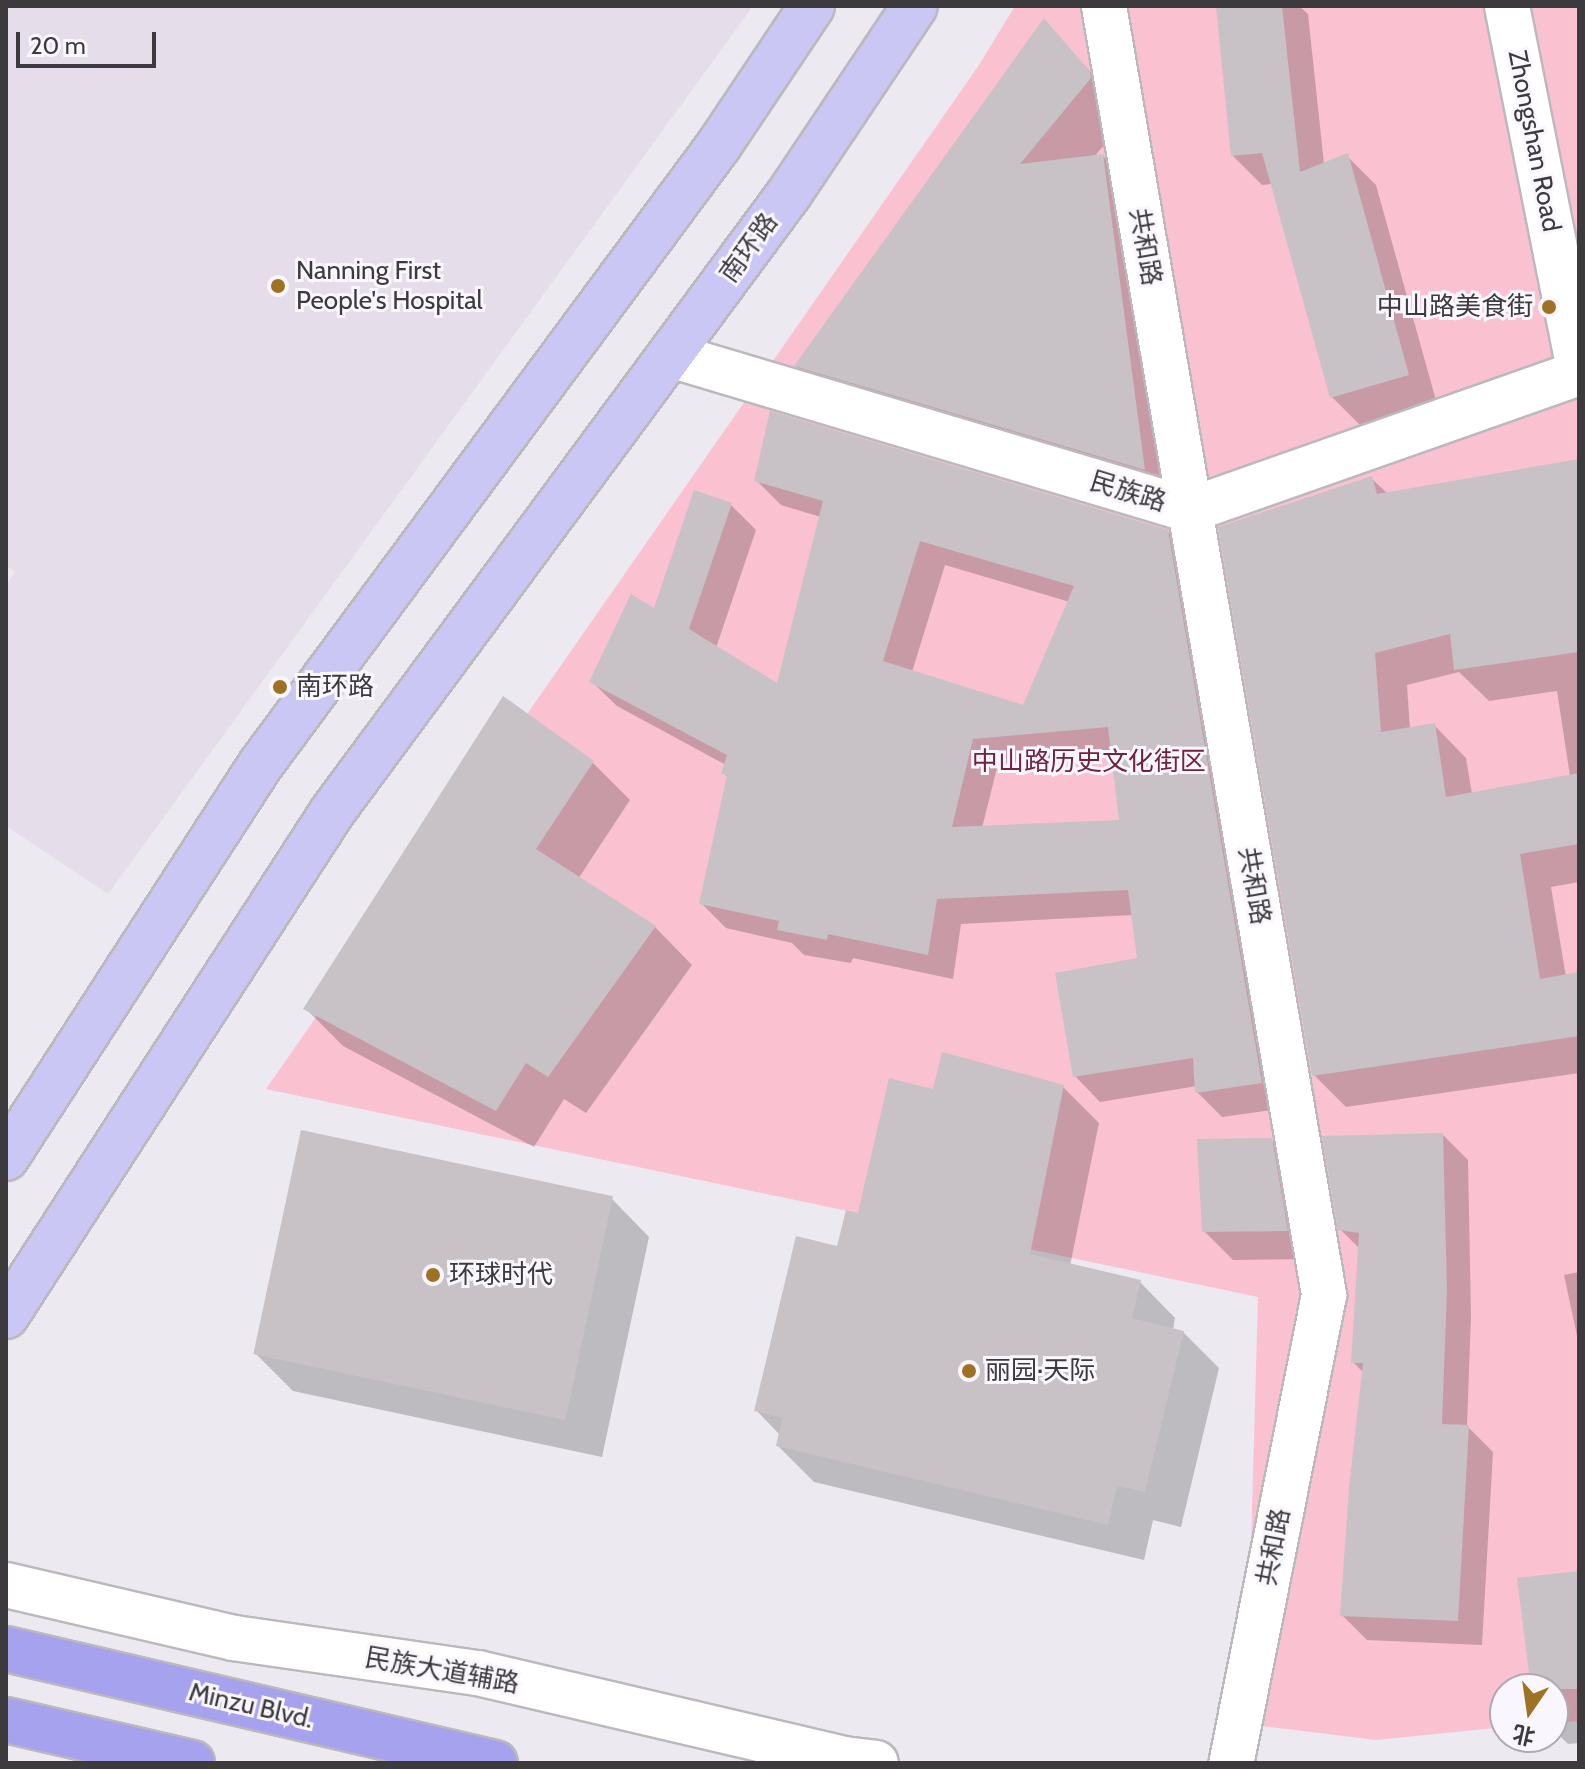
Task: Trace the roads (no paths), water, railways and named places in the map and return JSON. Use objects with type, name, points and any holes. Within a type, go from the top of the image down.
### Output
[{"type":"highway","name":"Minzu Blvd.","points":[[6,1649],[495,1763]]},
{"type":"highway","points":[[6,1720],[192,1763]]},
{"type":"main road","points":[[6,1158],[261,764],[719,145],[812,6]]},
{"type":"main road","name":"南环路","points":[[6,1316],[332,812],[789,194],[915,6]]},
{"type":"street","name":"共和路","points":[[1104,6],[1324,1295],[1231,1763]]},
{"type":"street","name":"Zhongshan Road","points":[[1507,6],[1579,372]]},
{"type":"street","name":"民族路","points":[[670,355],[1190,510],[1579,372]]},
{"type":"street","name":"民族大道辅路","points":[[6,1585],[234,1638],[478,1673],[844,1759],[876,1763]]},
{"type":"place","name":"Nanning First People's Hospital","points":[[278,286]]},
{"type":"place","name":"中山路美食街","points":[[1549,307]]},
{"type":"place","name":"南环路","points":[[280,687]]},
{"type":"place","name":"环球时代","points":[[433,1275]]},
{"type":"place","name":"丽园·天际","points":[[969,1371]]},
{"type":"park label","name":"中山路历史文化街区","points":[[1089,762]]}]
